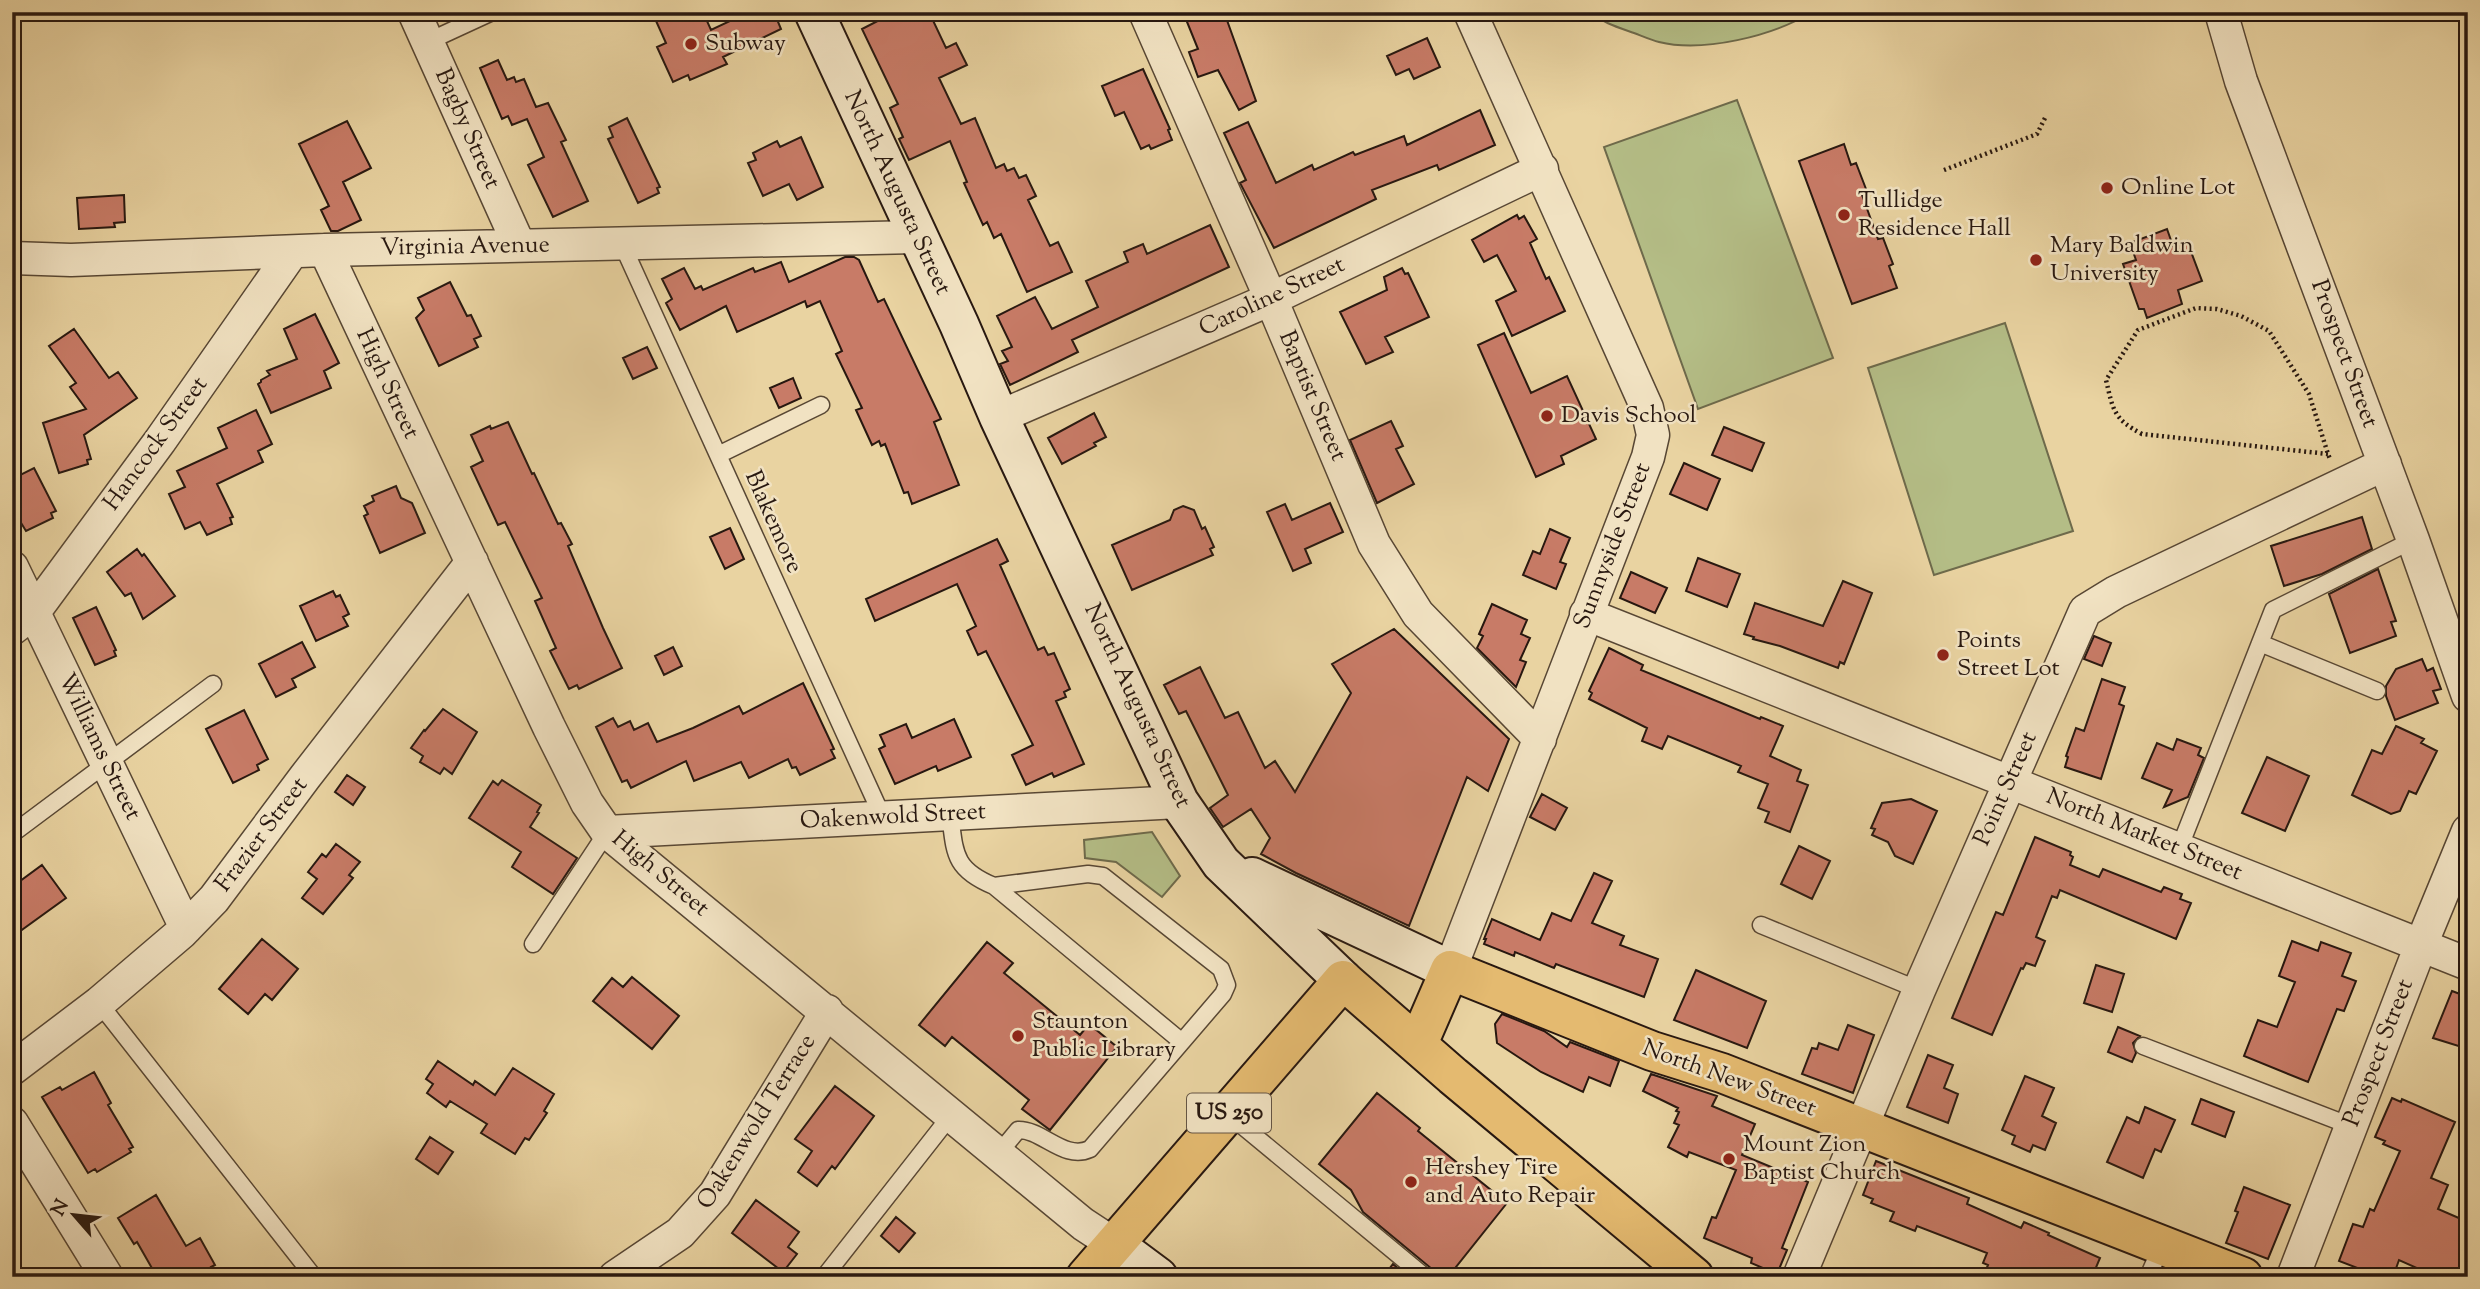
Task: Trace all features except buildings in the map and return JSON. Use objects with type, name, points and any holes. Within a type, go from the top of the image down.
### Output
[{"type":"main road","name":"North Augusta Street","points":[[814,12],[1179,802],[1221,863],[1343,980],[1453,1076],[1694,1277]]},
{"type":"main road","name":"North New Street","points":[[1221,863],[1450,970],[1652,1051],[1722,1073],[1862,1129],[2155,1261],[2243,1277]]},
{"type":"main road","points":[[1418,1044],[1450,970]]},
{"type":"main road","name":"US 250","points":[[1086,1277],[1343,980]]},
{"type":"main road","points":[[1115,1245],[1158,1277]]},
{"type":"street","name":"Bagby Street","points":[[414,12],[519,246]]},
{"type":"street","name":"Baptist Street","points":[[1144,12],[1271,299],[1374,544],[1418,614],[1540,739]]},
{"type":"street","name":"Sunnyside Street","points":[[1450,970],[1652,444],[1652,426],[1647,408],[1470,12]]},
{"type":"street","name":"Prospect Street","points":[[2221,12],[2241,81],[2385,464],[2468,696]]},
{"type":"street","name":"Caroline Street","points":[[999,417],[1271,299],[1542,169]]},
{"type":"street","name":"Virginia Avenue","points":[[12,258],[71,260],[325,250],[917,237]]},
{"type":"street","name":"High Street","points":[[325,250],[587,803],[607,832],[1083,1224],[1115,1245]]},
{"type":"street","name":"Hancock Street","points":[[23,621],[160,440],[292,252]]},
{"type":"street","name":"Point Street","points":[[1799,1277],[2008,782],[2085,611],[2116,592],[2385,464]]},
{"type":"street","name":"Frazier Street","points":[[12,1069],[99,1003],[186,928],[214,899],[304,777],[472,562]]},
{"type":"street","name":"Williams Street","points":[[12,567],[23,621],[106,762],[186,928]]},
{"type":"street","name":"North Market Street","points":[[1586,614],[2468,964]]},
{"type":"street","name":"Oakenwold Street","points":[[607,832],[1179,802]]},
{"type":"street","name":"Prospect Street","points":[[2293,1277],[2421,945],[2468,831]]},
{"type":"street","name":"Oakenwold Terrace","points":[[615,1277],[680,1233],[715,1194],[827,1012]]},
{"type":"street","points":[[12,1123],[107,1277]]},
{"type":"lane","points":[[427,43],[492,12]]},
{"type":"lane","name":"Blakemore","points":[[622,244],[883,818]]},
{"type":"lane","points":[[718,456],[821,405]]},
{"type":"lane","points":[[2179,849],[2273,610],[2413,540]]},
{"type":"lane","points":[[2260,643],[2377,691]]},
{"type":"lane","points":[[12,834],[213,684]]},
{"type":"lane","points":[[950,814],[955,857],[961,865],[994,886],[1182,1042]]},
{"type":"lane","points":[[533,944],[607,832]]},
{"type":"lane","points":[[994,886],[1088,874],[1103,876],[1221,969],[1227,985],[1223,995],[1090,1149],[1069,1150],[1047,1142],[1030,1131],[1018,1130],[999,1153]]},
{"type":"lane","points":[[1761,925],[1919,990]]},
{"type":"lane","points":[[99,1003],[314,1277]]},
{"type":"lane","points":[[2143,1046],[2351,1126]]},
{"type":"lane","points":[[824,1277],[952,1114]]},
{"type":"lane","points":[[1228,1114],[1425,1277]]},
{"type":"path","points":[[2462,12],[2468,31]]},
{"type":"path","points":[[1944,170],[2037,134],[2046,116]]},
{"type":"path","points":[[2328,454],[2142,434],[2113,412],[2106,380],[2138,330],[2196,308],[2217,309],[2241,316],[2269,331],[2309,394],[2328,454],[2338,487]]},
{"type":"green space","points":[[1590,12],[1812,12],[1758,35],[1716,44],[1677,45],[1656,41],[1610,24]]},
{"type":"green space","points":[[1737,100],[1833,358],[1698,409],[1604,147]]},
{"type":"green space","points":[[2005,323],[2073,531],[1934,575],[1868,368]]},
{"type":"green space","points":[[1152,832],[1180,876],[1162,897],[1116,862],[1085,858],[1084,840]]},
{"type":"place","name":"Subway","points":[[691,44]]},
{"type":"place","name":"Online Lot","points":[[2107,188]]},
{"type":"place","name":"Tullidge Residence Hall","points":[[1844,215]]},
{"type":"place","name":"Mary Baldwin University","points":[[2036,260]]},
{"type":"place","name":"Davis School","points":[[1547,416]]},
{"type":"place","name":"Points Street Lot","points":[[1943,655]]},
{"type":"place","name":"Staunton Public Library","points":[[1018,1036]]},
{"type":"place","name":"Mount Zion Baptist Church","points":[[1729,1159]]},
{"type":"place","name":"Hershey Tire and Auto Repair","points":[[1411,1182]]}]
